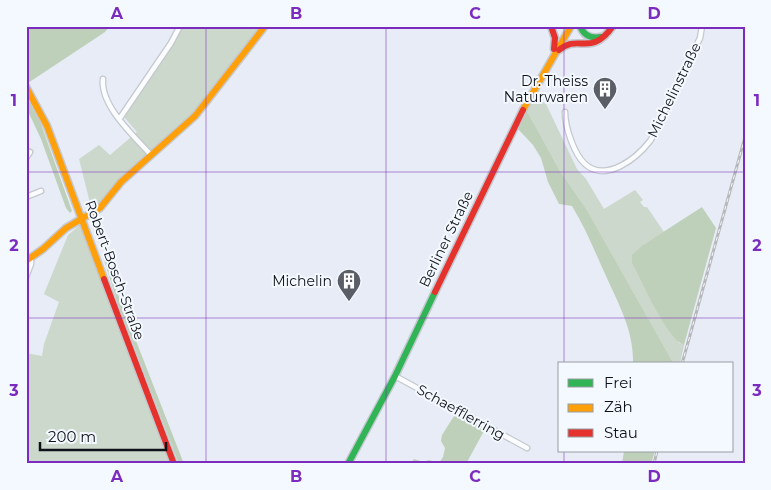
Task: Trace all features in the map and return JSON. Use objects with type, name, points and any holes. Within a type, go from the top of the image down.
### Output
[{"type":"street","points":[[120,118],[180,26]]},
{"type":"street","points":[[26,278],[31,264],[28,259],[66,228],[100,208],[121,182],[171,138],[200,109],[265,26]]},
{"type":"street","points":[[550,60],[555,42],[551,26]]},
{"type":"street","name":"Berliner Straße","points":[[348,464],[395,376],[534,88],[571,26]]},
{"type":"street","points":[[580,26],[582,33],[591,38],[601,38],[607,34]]},
{"type":"street","points":[[550,60],[566,44],[595,43],[607,34],[613,26]]},
{"type":"street","name":"Michelinstraße","points":[[565,112],[568,131],[578,155],[585,164],[594,170],[607,171],[627,162],[647,145],[654,134],[700,38],[702,26]]},
{"type":"street","points":[[102,79],[104,96],[152,155]]},
{"type":"street","name":"Robert-Bosch-Straße","points":[[26,88],[41,112],[47,126],[174,464]]},
{"type":"street","points":[[26,158],[30,152]]},
{"type":"street","points":[[26,197],[41,191]]},
{"type":"street","name":"Schaefflerring","points":[[395,376],[527,448]]},
{"type":"green space","points":[[26,26],[110,26],[105,32],[28,83],[26,81]]},
{"type":"green space","points":[[182,26],[269,26],[178,136],[116,189],[95,214],[89,199],[79,159],[99,145],[110,155],[137,132],[124,117],[180,32]]},
{"type":"green space","points":[[26,96],[41,124],[72,211],[70,213],[66,208],[41,139],[26,107]]},
{"type":"green space","points":[[535,97],[546,104],[577,169],[586,179],[604,209],[635,190],[643,200],[640,202],[644,207],[647,207],[664,232],[643,245],[679,343],[684,345],[680,362],[673,362],[587,210],[560,171],[527,111]]},
{"type":"green space","points":[[527,111],[560,171],[587,210],[673,362],[633,362],[631,340],[625,318],[586,232],[572,206],[559,204],[548,182],[541,158],[533,145],[518,129]]},
{"type":"green space","points":[[702,207],[716,228],[684,345],[670,332],[655,308],[632,263],[632,255],[643,245]]},
{"type":"green space","points":[[80,225],[172,464],[26,464],[26,353],[42,356],[44,344],[59,302],[44,294],[68,235]]},
{"type":"green space","points":[[107,256],[117,292],[184,464],[179,464],[118,304],[103,257]]},
{"type":"green space","points":[[456,413],[485,429],[466,464],[410,464],[414,459],[423,462],[429,460],[439,463],[445,448],[441,441],[442,435]]},
{"type":"green space","points":[[624,452],[655,452],[651,464],[622,464]]},
{"type":"railway","points":[[683,362],[745,137]]},
{"type":"railway","points":[[654,464],[657,452]]},
{"type":"traffic: fast","points":[[580,26],[588,36],[594,38],[601,37]]},
{"type":"traffic: fast","points":[[348,464],[395,376],[435,292]]},
{"type":"traffic: slow","points":[[26,261],[43,249],[66,228],[100,208],[121,182],[195,116],[265,26]]},
{"type":"traffic: slow","points":[[523,110],[571,26]]},
{"type":"traffic: slow","points":[[26,87],[47,126],[104,279]]},
{"type":"traffic: jam","points":[[551,26],[555,38],[554,49]]},
{"type":"traffic: jam","points":[[559,50],[566,45],[598,41],[613,26]]},
{"type":"traffic: jam","points":[[435,292],[523,110]]},
{"type":"traffic: jam","points":[[104,279],[174,464]]},
{"type":"place","name":"Dr. Theiss Naturwaren","points":[[605,110]]},
{"type":"place","name":"Michelin","points":[[349,302]]}]
